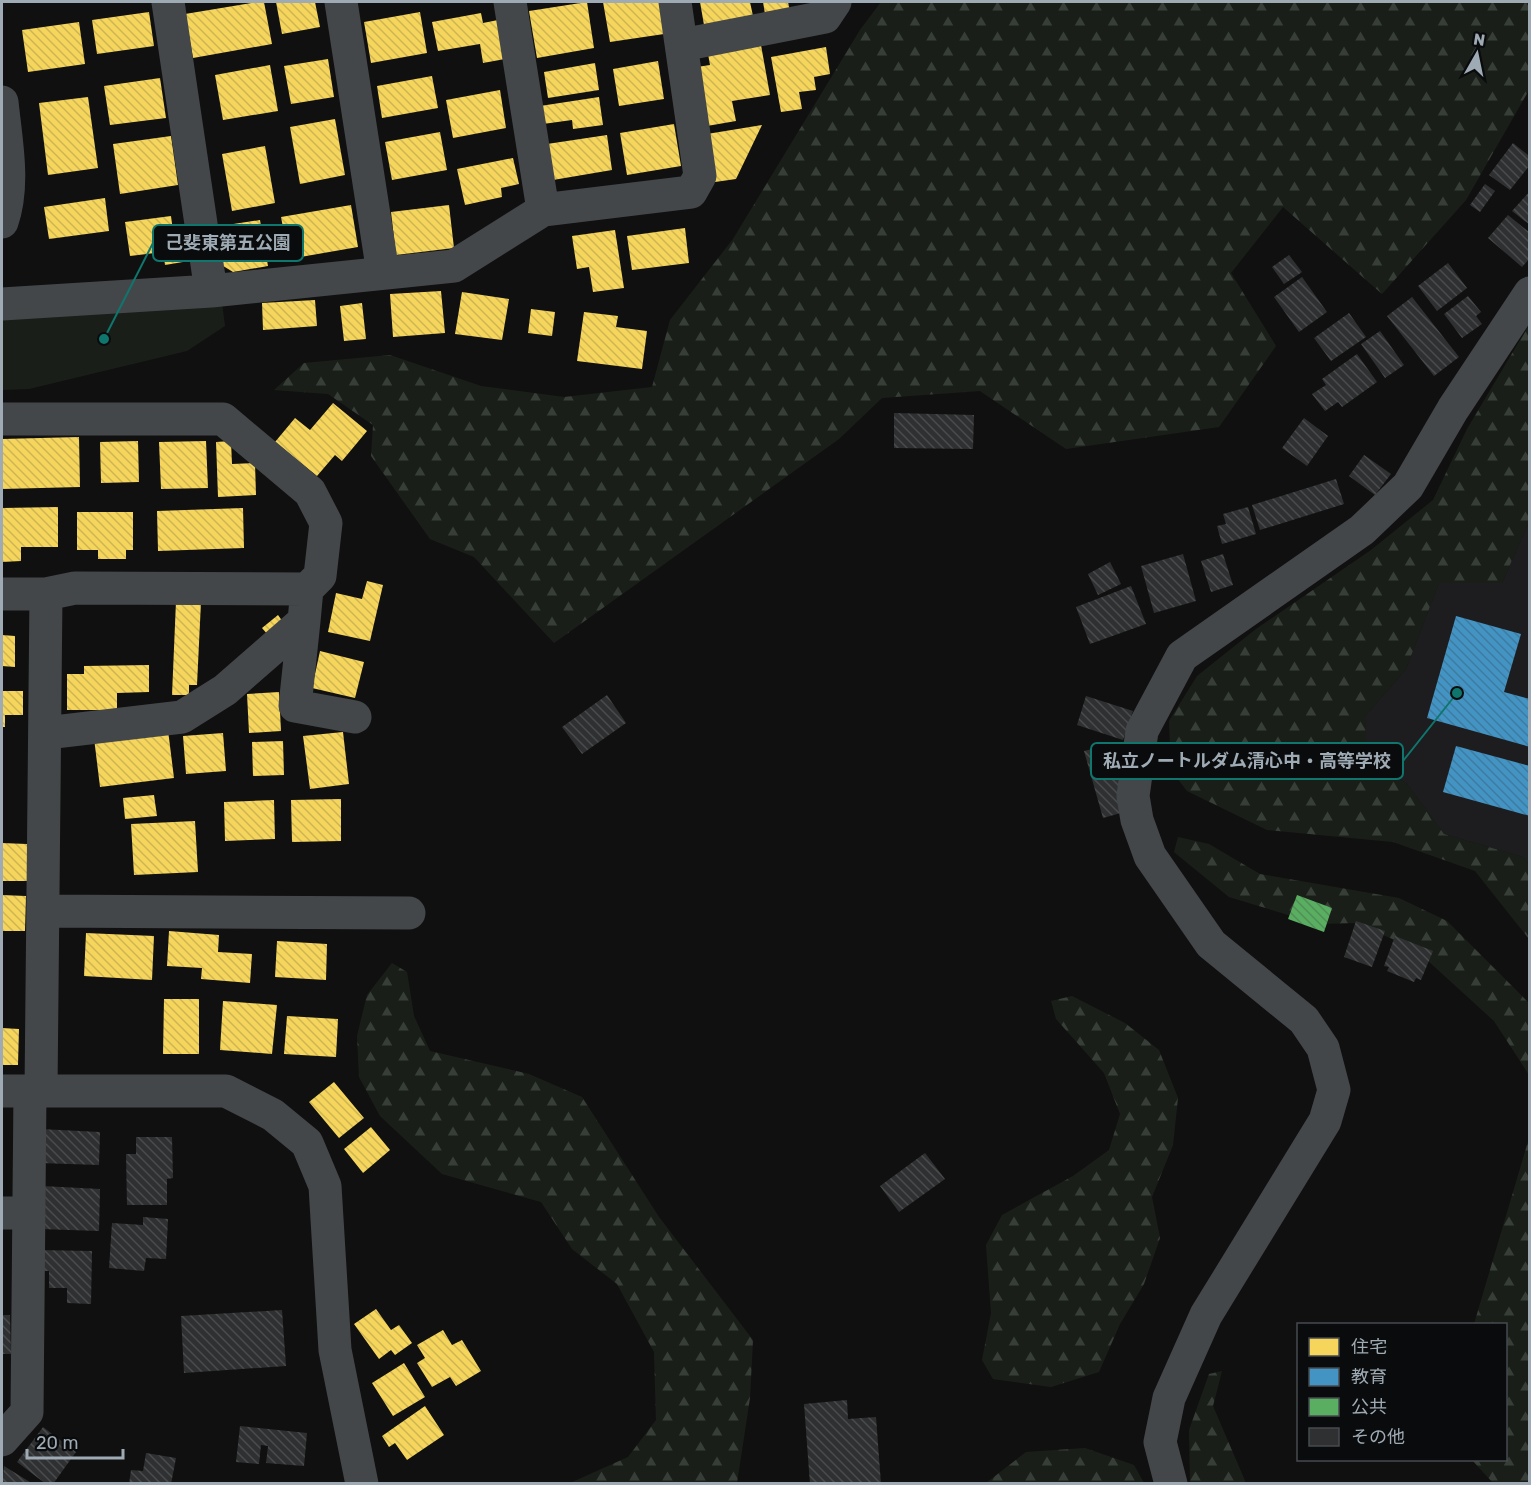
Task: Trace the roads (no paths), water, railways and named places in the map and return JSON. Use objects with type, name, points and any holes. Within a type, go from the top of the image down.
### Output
[{"type":"street","points":[[168,2],[211,291]]},
{"type":"street","points":[[341,2],[383,273]]},
{"type":"street","points":[[510,2],[543,210]]},
{"type":"street","points":[[2,304],[211,291],[454,267],[543,210],[691,192],[700,176],[675,2]]},
{"type":"street","points":[[682,45],[825,17],[835,2]]},
{"type":"street","points":[[2,102],[8,154],[7,207],[2,222]]},
{"type":"street","points":[[1171,1484],[1160,1442],[1169,1398],[1206,1316],[1325,1121],[1334,1090],[1323,1048],[1304,1020],[1211,944],[1150,856],[1137,820],[1134,796],[1142,731],[1182,656],[1362,530],[1408,486],[1453,409],[1530,293]]},
{"type":"street","points":[[2,419],[223,419],[310,492],[326,523],[320,576],[306,589],[75,588],[46,594],[2,594]]},
{"type":"street","points":[[306,589],[295,706],[355,717]]},
{"type":"street","points":[[2,1440],[27,1412],[15,1213],[24,1091],[44,911],[46,594]]},
{"type":"street","points":[[46,733],[182,717],[225,690],[304,621]]},
{"type":"street","points":[[44,911],[410,913]]},
{"type":"street","points":[[24,1091],[226,1091],[273,1114],[307,1143],[325,1186],[335,1350],[362,1484]]},
{"type":"place","name":"己斐東第五公園","points":[[104,339]]},
{"type":"place","name":"私立ノートルダム清心中・高等学校","points":[[1457,693]]}]
